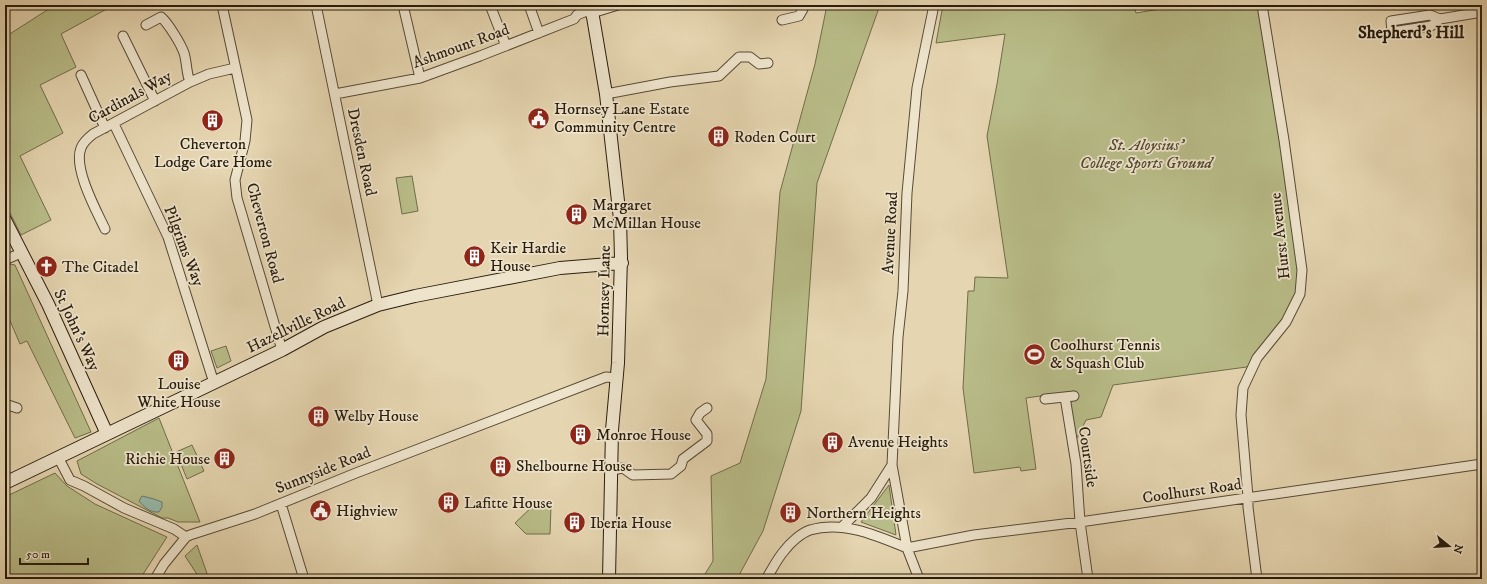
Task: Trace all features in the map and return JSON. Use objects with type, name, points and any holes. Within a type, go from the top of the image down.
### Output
[{"type":"street","name":"Cheverton Road","points":[[222,5],[247,120],[245,141],[235,180],[237,198],[282,350]]},
{"type":"street","name":"Dresden Road","points":[[316,5],[378,305]]},
{"type":"street","points":[[403,5],[420,78]]},
{"type":"street","points":[[490,5],[506,46]]},
{"type":"street","points":[[529,5],[539,33]]},
{"type":"street","name":"Ashmount Road","points":[[335,94],[420,78],[574,19],[577,15],[591,9],[618,5]]},
{"type":"street","points":[[782,20],[799,16],[803,9],[803,5]]},
{"type":"street","name":"Avenue Road","points":[[919,579],[907,548],[892,465],[898,336],[903,291],[907,193],[917,88],[934,5]]},
{"type":"street","name":"Hurst Avenue","points":[[1257,579],[1248,507],[1241,415],[1243,388],[1257,358],[1286,322],[1300,294],[1302,270],[1284,140],[1262,5]]},
{"type":"street","name":"Hornsey Lane","points":[[591,9],[606,94],[620,219],[622,263],[617,378],[612,430],[609,579]]},
{"type":"street","points":[[1440,19],[1482,12]]},
{"type":"street","points":[[146,25],[161,17],[167,21],[184,52],[186,72],[190,82]]},
{"type":"street","points":[[123,36],[154,101]]},
{"type":"street","points":[[606,94],[670,82],[719,76],[739,57],[750,57],[759,64],[768,64]]},
{"type":"street","name":"Cardinals Way","points":[[105,229],[87,189],[79,160],[81,148],[86,140],[93,134],[190,82],[209,74],[235,68]]},
{"type":"street","name":"Pilgrims Way","points":[[81,75],[110,126],[168,237],[214,383]]},
{"type":"street","name":"St John's Way","points":[[5,220],[48,304],[107,434]]},
{"type":"street","points":[[5,260],[21,253]]},
{"type":"street","name":"Hazellville Road","points":[[5,483],[282,350],[324,327],[378,305],[416,295],[560,268],[622,263]]},
{"type":"street","name":"Sunnyside Road","points":[[186,538],[196,533],[255,514],[356,473],[606,377],[617,378]]},
{"type":"street","name":"Courtside","points":[[1045,399],[1069,396],[1080,522],[1088,579]]},
{"type":"street","points":[[5,404],[18,408]]},
{"type":"street","points":[[612,470],[623,468],[633,475],[671,474],[681,466],[683,459],[707,441],[707,434],[696,420],[700,413],[707,408]]},
{"type":"street","points":[[58,457],[70,480],[124,508],[174,528],[186,538],[164,564],[155,579]]},
{"type":"street","name":"Coolhurst Road","points":[[907,548],[974,535],[1080,522],[1482,464]]},
{"type":"street","name":"Avenue Road","points":[[842,527],[871,498],[892,465]]},
{"type":"street","points":[[281,504],[304,579]]},
{"type":"street","points":[[766,579],[784,551],[809,530],[826,527],[842,527],[873,534],[907,548]]},
{"type":"green space","points":[[55,5],[114,5],[61,34],[76,67],[40,85],[63,133],[20,156],[51,220],[21,235],[5,203],[5,136],[10,133],[5,106],[7,96],[10,91],[5,88],[7,82],[5,81],[5,37]]},
{"type":"green space","points":[[827,5],[880,5],[817,183],[801,411],[763,531],[737,579],[702,579],[713,561],[711,476],[740,463],[766,379],[780,192],[815,64]]},
{"type":"green space","name":"St. Aloysius' College Sports Ground","points":[[943,5],[1134,5],[1136,13],[1184,5],[1262,5],[1284,140],[1300,294],[1254,366],[1113,385],[1101,417],[1086,420],[1077,438],[1072,426],[1070,404],[1076,399],[1075,391],[1026,398],[1036,469],[1021,471],[1020,467],[974,473],[963,388],[968,291],[974,291],[975,277],[1008,278],[987,136],[1005,34],[936,43]]},
{"type":"green space","points":[[412,176],[418,211],[402,214],[396,178]]},
{"type":"green space","points":[[10,264],[15,265],[91,432],[75,438],[27,341],[20,344],[5,309],[5,266]]},
{"type":"green space","points":[[226,346],[231,361],[217,368],[211,351]]},
{"type":"green space","points":[[159,418],[200,522],[178,522],[168,518],[162,518],[81,474],[77,461]]},
{"type":"green space","points":[[192,445],[204,471],[187,479],[176,452]]},
{"type":"green space","points":[[55,473],[67,486],[95,504],[167,537],[140,579],[5,579],[5,497]]},
{"type":"green space","points":[[889,485],[896,535],[861,522]]},
{"type":"green space","points":[[534,505],[551,506],[550,534],[526,534],[515,523]]},
{"type":"green space","points":[[197,545],[209,579],[200,579],[185,556]]},
{"type":"shaded area","points":[[142,496],[162,502],[162,507],[159,512],[150,511],[143,505],[139,501]]},
{"type":"place","name":"Hornsey Lane Estate Community Centre","points":[[538,118]]},
{"type":"place","name":"Cheverton Lodge Care Home","points":[[213,120]]},
{"type":"place","name":"Roden Court","points":[[718,137]]},
{"type":"place","name":"Margaret McMillan House","points":[[577,214]]},
{"type":"place","name":"Keir Hardie House","points":[[475,257]]},
{"type":"place","name":"The Citadel","points":[[46,267]]},
{"type":"place","name":"Coolhurst Tennis & Squash Club","points":[[1034,354]]},
{"type":"place","name":"Louise White House","points":[[179,360]]},
{"type":"place","name":"Welby House","points":[[319,416]]},
{"type":"place","name":"Monroe House","points":[[580,435]]},
{"type":"place","name":"Avenue Heights","points":[[832,442]]},
{"type":"place","name":"Richie House","points":[[225,459]]},
{"type":"place","name":"Shelbourne House","points":[[500,466]]},
{"type":"place","name":"Lafitte House","points":[[448,503]]},
{"type":"place","name":"Highview","points":[[320,511]]},
{"type":"place","name":"Northern Heights","points":[[790,513]]},
{"type":"place","name":"Iberia House","points":[[574,523]]},
{"type":"district","name":"Shepherd's Hill","points":[[1411,33]]}]
